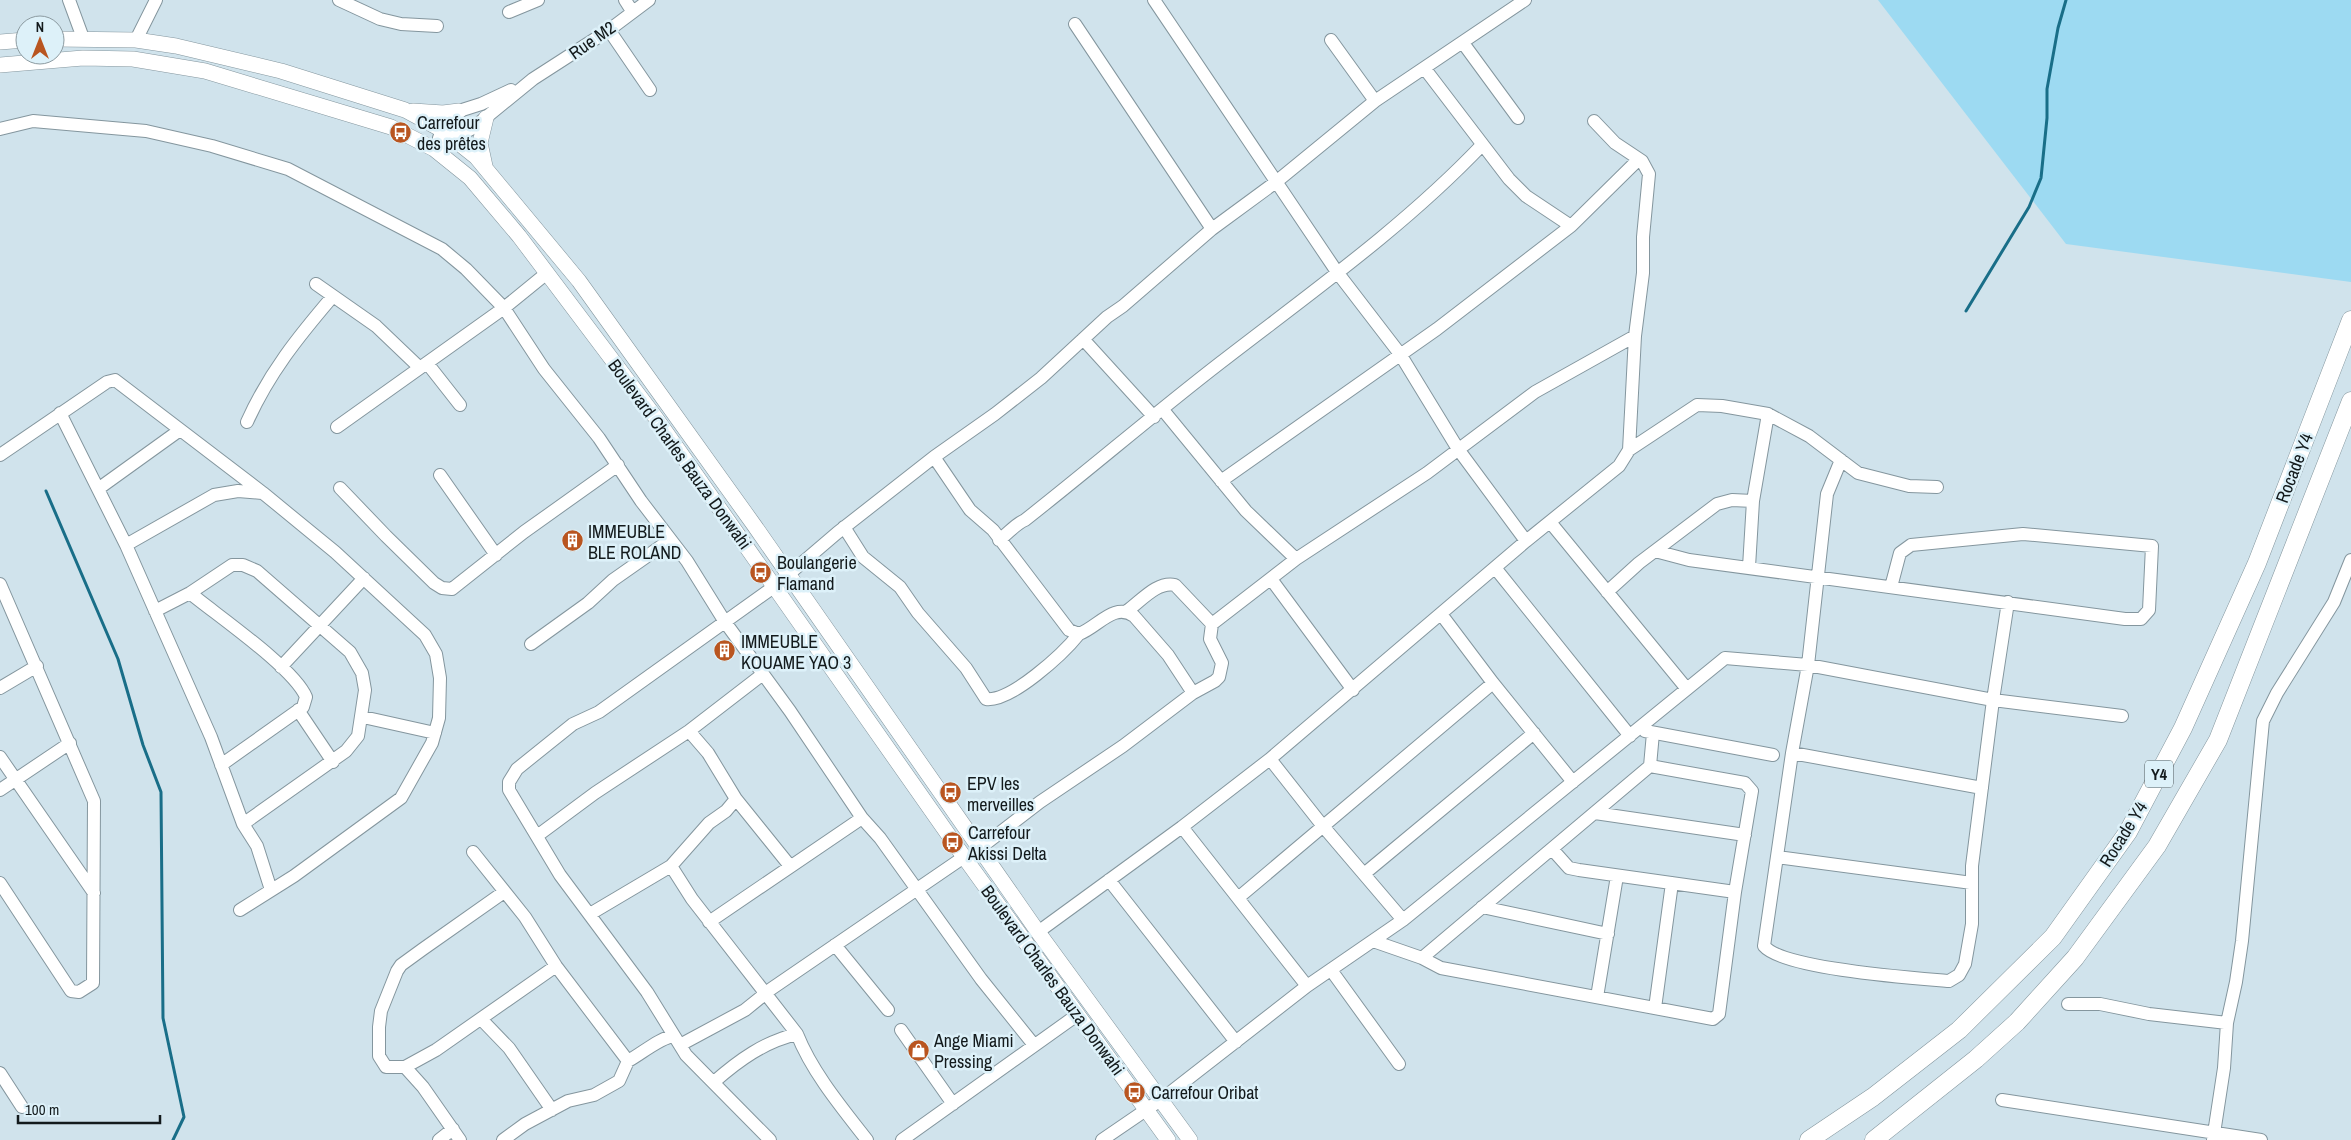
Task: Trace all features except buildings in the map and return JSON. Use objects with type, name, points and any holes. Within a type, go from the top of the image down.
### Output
[{"type":"highway","name":"Rocade Y4","points":[[1807,1140],[1873,1097],[1959,1030],[2053,938],[2128,832],[2183,728],[2257,563],[2351,320]]},
{"type":"highway","name":"Rocade Y4","points":[[1874,1140],[1976,1059],[2016,1022],[2075,958],[2157,846],[2218,740],[2351,401]]},
{"type":"main road","name":"Boulevard Charles Bauza Donwahi","points":[[65,39],[136,40],[176,46],[281,71],[405,110],[447,133],[476,157],[579,281],[1038,932],[1162,1099],[1190,1140]]},
{"type":"main road","points":[[0,42],[15,41]]},
{"type":"main road","name":"Boulevard Charles Bauza Donwahi","points":[[0,64],[83,58],[133,60],[205,71],[392,127],[434,149],[470,178],[519,236],[656,418],[964,857],[1168,1140]]},
{"type":"main road","points":[[405,110],[443,113],[459,111]]},
{"type":"main road","points":[[486,118],[480,143],[487,170]]},
{"type":"street","points":[[69,0],[83,38]]},
{"type":"street","points":[[136,40],[156,0]]},
{"type":"street","points":[[339,0],[380,19],[401,24],[437,26]]},
{"type":"street","points":[[509,12],[538,0]]},
{"type":"street","points":[[625,0],[632,11]]},
{"type":"street","name":"Rue M2","points":[[447,133],[473,128],[533,79],[609,30],[649,0]]},
{"type":"street","points":[[1154,0],[1337,272],[1400,354],[1458,449],[1526,541]]},
{"type":"street","points":[[770,1140],[686,1055],[646,992],[560,875],[508,790],[509,782],[517,769],[573,724],[599,712],[775,586],[934,456],[994,414],[1040,378],[1212,228],[1276,182],[1375,101],[1525,0]]},
{"type":"street","points":[[1075,24],[1212,228]]},
{"type":"street","points":[[609,30],[650,90]]},
{"type":"street","points":[[1331,40],[1375,101]]},
{"type":"street","points":[[1463,42],[1518,118]]},
{"type":"street","points":[[1425,69],[1509,180],[1526,196],[1571,226]]},
{"type":"street","name":"Rue M2","points":[[434,149],[447,133],[459,111],[481,104],[533,79]]},
{"type":"street","points":[[0,129],[33,121],[146,131],[212,146],[288,169],[442,249],[466,269],[504,308],[544,369],[618,465],[670,540],[687,561],[725,622],[862,818],[916,888],[981,979],[1034,1045]]},
{"type":"street","points":[[1594,121],[1615,143],[1639,159],[1646,166],[1649,174],[1643,237],[1643,273],[1635,336],[1629,450]]},
{"type":"street","points":[[999,540],[1444,185],[1482,145]]},
{"type":"street","points":[[1221,481],[1437,329],[1571,226],[1639,159]]},
{"type":"street","points":[[337,427],[504,308],[547,273]]},
{"type":"street","points":[[316,284],[376,326],[424,366],[460,405]]},
{"type":"street","points":[[246,422],[260,392],[275,368],[333,296]]},
{"type":"street","points":[[980,848],[1040,802],[1116,751],[1193,693],[1215,681],[1222,663],[1210,639],[1212,624],[1296,559],[1427,472],[1535,392],[1635,336]]},
{"type":"street","points":[[1083,339],[1158,413],[1246,511],[1296,559]]},
{"type":"street","points":[[0,455],[107,382],[115,380],[263,493],[364,578],[425,635],[436,654],[440,678],[439,718],[432,743],[401,798],[373,820],[240,910]]},
{"type":"street","points":[[1038,932],[1270,759],[1496,569],[1526,541],[1619,466],[1629,450],[1697,405],[1722,406],[1768,414],[1809,436],[1858,473],[1909,486],[1937,487]]},
{"type":"street","points":[[60,413],[126,546],[155,611],[221,765],[243,824],[257,846],[271,890]]},
{"type":"street","points":[[1749,567],[1753,500],[1768,414]]},
{"type":"street","points":[[98,488],[180,430]]},
{"type":"street","points":[[934,456],[970,510],[993,530],[1069,630],[1079,634]]},
{"type":"street","points":[[1841,460],[1827,494],[1808,665],[1792,754],[1764,946],[1770,952],[1788,959],[1878,974],[1948,981],[1959,975],[1965,964],[1972,924],[1972,866],[1993,700],[2008,602]]},
{"type":"street","points":[[340,488],[386,536],[442,588],[452,590],[618,465]]},
{"type":"street","points":[[440,475],[496,555]]},
{"type":"street","points":[[126,546],[214,495],[238,491],[263,493]]},
{"type":"street","points":[[1606,592],[1655,551],[1717,504],[1732,500],[1753,500]]},
{"type":"street","points":[[1550,522],[1687,689]]},
{"type":"street","points":[[844,528],[863,557],[900,587],[918,613],[966,668],[986,699],[996,700],[1029,679],[1066,650],[1079,634],[1122,610],[1134,616],[1168,656],[1193,693]]},
{"type":"street","points":[[1655,551],[1688,560],[2125,619],[2141,619],[2149,610],[2152,546],[2023,534],[1911,545],[1900,553],[1891,587]]},
{"type":"street","points":[[531,644],[670,540]]},
{"type":"street","points":[[2214,1136],[2224,1068],[2227,1023],[2242,941],[2263,721],[2282,685],[2334,602],[2351,560]]},
{"type":"street","points":[[155,611],[190,593],[232,565],[243,565],[257,571],[350,652],[362,673],[366,690],[363,717],[358,736],[333,762],[243,824]]},
{"type":"street","points":[[1496,569],[1633,733]]},
{"type":"street","points":[[281,666],[364,578]]},
{"type":"street","points":[[1271,579],[1353,690]]},
{"type":"street","points":[[1127,611],[1158,587],[1167,583],[1175,585],[1212,624]]},
{"type":"street","points":[[0,584],[5,610],[37,666],[94,801],[94,983],[79,992],[71,991],[0,884]]},
{"type":"street","points":[[190,593],[281,666],[302,687],[306,697],[303,707],[221,765]]},
{"type":"street","points":[[1442,614],[1493,684],[1573,782]]},
{"type":"street","points":[[1102,1140],[1162,1099],[1307,986],[1403,920],[1725,658],[1808,665],[1993,700],[2122,716]]},
{"type":"street","points":[[0,688],[37,666]]},
{"type":"street","points":[[537,836],[595,793],[689,731],[763,674]]},
{"type":"street","points":[[1238,898],[1322,825],[1493,684]]},
{"type":"street","points":[[298,710],[333,762]]},
{"type":"street","points":[[363,717],[435,733]]},
{"type":"street","points":[[689,731],[708,753],[736,799],[790,866]]},
{"type":"street","points":[[1633,733],[1653,732],[1773,754]]},
{"type":"street","points":[[1422,958],[1650,766],[1653,732]]},
{"type":"street","points":[[1364,874],[1534,733]]},
{"type":"street","points":[[0,790],[70,743]]},
{"type":"street","points":[[1792,754],[1982,788]]},
{"type":"street","points":[[0,757],[94,893]]},
{"type":"street","points":[[1270,759],[1322,825],[1403,920]]},
{"type":"street","points":[[1373,941],[1422,958],[1442,968],[1712,1019],[1719,1014],[1735,892],[1752,791],[1745,783],[1650,766]]},
{"type":"street","points":[[590,914],[671,866],[709,823],[726,811],[736,799]]},
{"type":"street","points":[[1595,813],[1745,835]]},
{"type":"street","points":[[709,922],[862,818]]},
{"type":"street","points":[[1182,826],[1307,986]]},
{"type":"street","points":[[1552,849],[1569,868],[1735,892]]},
{"type":"street","points":[[473,852],[525,917],[556,966],[628,1061]]},
{"type":"street","points":[[503,1140],[525,1124],[552,1110],[573,1100],[594,1095],[619,1081],[628,1061],[665,1037],[677,1041],[746,1010],[765,993],[964,857]]},
{"type":"street","points":[[1777,857],[1972,883]]},
{"type":"street","points":[[671,866],[709,922],[797,1034],[812,1063],[867,1140]]},
{"type":"street","points":[[1597,997],[1617,876]]},
{"type":"street","points":[[1109,880],[1236,1042]]},
{"type":"street","points":[[1655,1008],[1672,883]]},
{"type":"street","points":[[504,892],[408,960],[397,971],[381,1011],[379,1056],[386,1067],[405,1067],[436,1050],[556,966]]},
{"type":"street","points":[[1482,907],[1608,934]]},
{"type":"street","points":[[835,945],[888,1010]]},
{"type":"street","points":[[1331,970],[1399,1064]]},
{"type":"street","points":[[2068,1004],[2100,1004],[2148,1014],[2227,1023]]},
{"type":"street","points":[[902,1140],[1077,1015]]},
{"type":"street","points":[[481,1019],[508,1048],[552,1110]]},
{"type":"street","points":[[901,1030],[953,1104]]},
{"type":"street","points":[[714,1082],[737,1062],[756,1050],[776,1039],[797,1034]]},
{"type":"street","points":[[405,1067],[423,1087],[457,1135],[439,1140]]},
{"type":"street","points":[[0,1073],[22,1107]]},
{"type":"street","points":[[2002,1100],[2214,1136],[2261,1140]]},
{"type":"shaded area","points":[[1878,0],[2351,0],[2351,282],[2066,244]]},
{"type":"waterway","points":[[1966,311],[2029,207],[2041,178],[2047,118],[2047,89],[2058,28],[2066,0]]},
{"type":"waterway","points":[[46,491],[118,659],[143,745],[161,792],[163,1018],[184,1117],[173,1140]]},
{"type":"place","name":"Carrefour des prêtes","points":[[401,132]]},
{"type":"place","name":"IMMEUBLE BLE ROLAND","points":[[572,541]]},
{"type":"place","name":"Boulangerie Flamand","points":[[761,572]]},
{"type":"place","name":"IMMEUBLE KOUAME YAO 3","points":[[725,651]]},
{"type":"place","name":"EPV les merveilles","points":[[951,793]]},
{"type":"place","name":"Carrefour Akissi Delta","points":[[952,842]]},
{"type":"place","name":"Ange Miami Pressing","points":[[918,1050]]},
{"type":"place","name":"Carrefour Oribat","points":[[1135,1092]]}]
